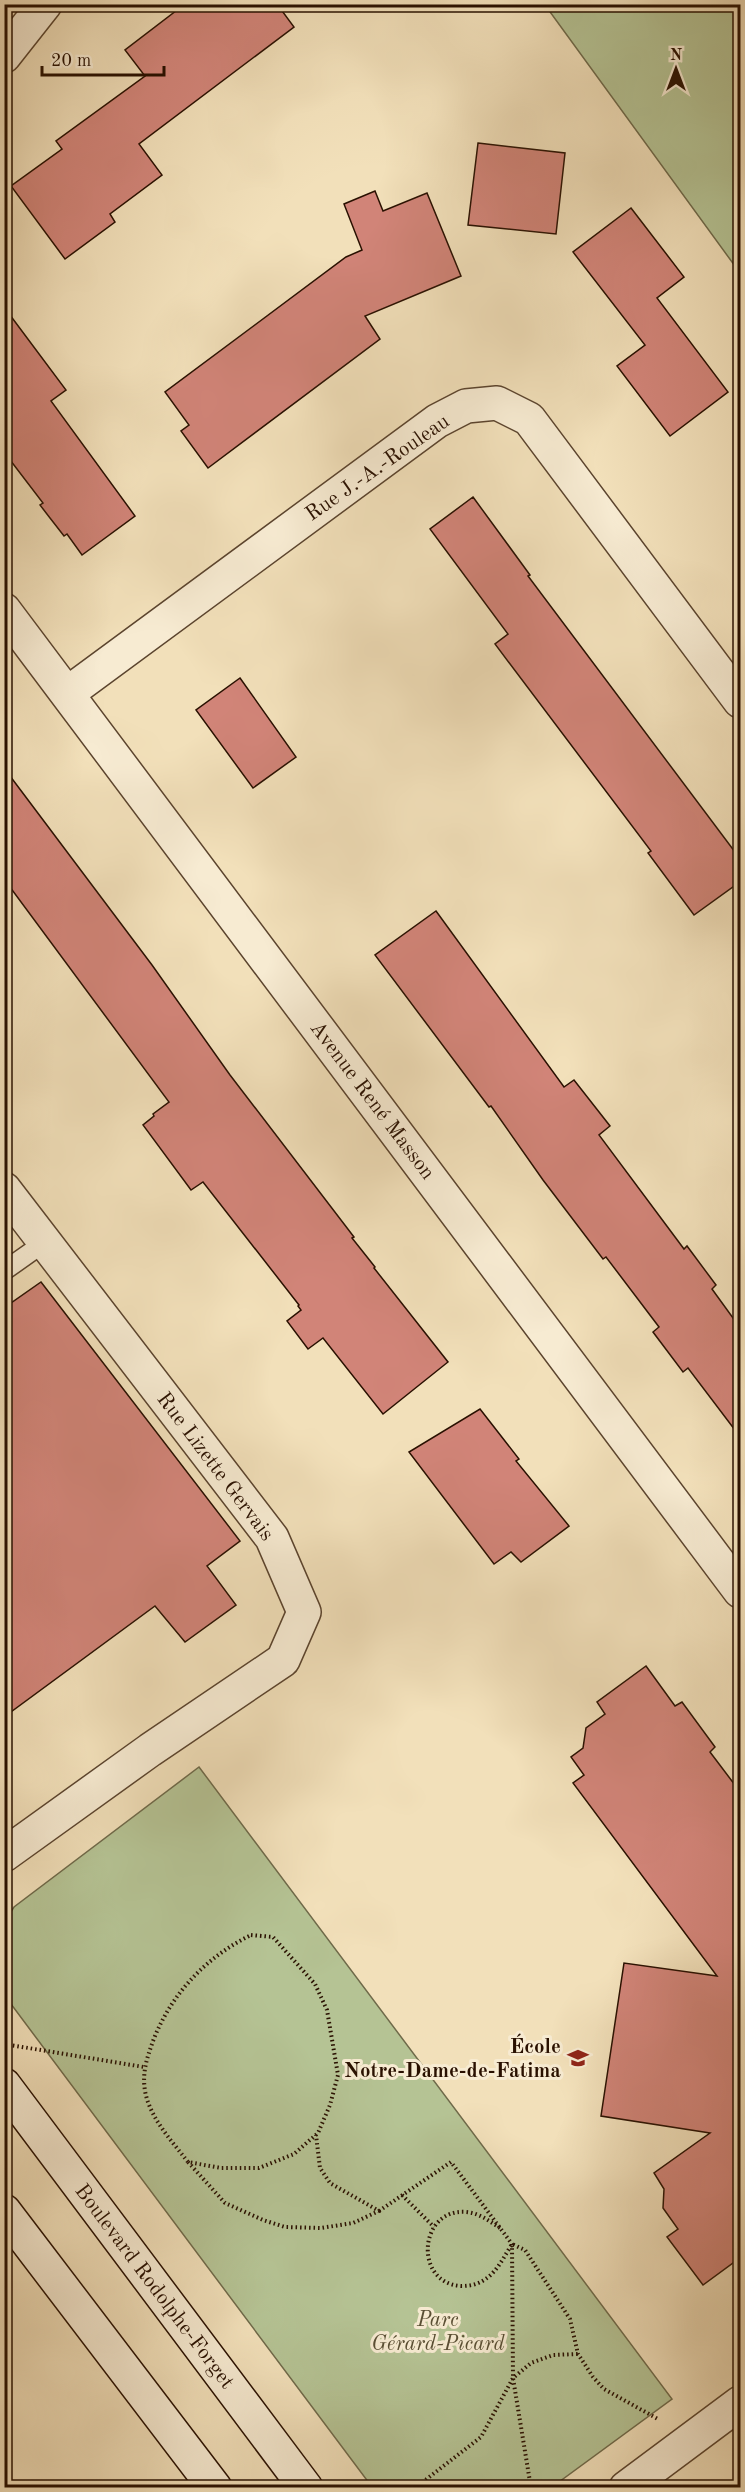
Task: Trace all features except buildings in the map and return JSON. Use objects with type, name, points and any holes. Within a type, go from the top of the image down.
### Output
[{"type":"street","points":[[4,56],[45,4]]},
{"type":"street","name":"Rue J.-A.-Rouleau","points":[[68,693],[437,421],[466,406],[497,403],[529,419],[741,701]]},
{"type":"street","name":"Avenue René Masson","points":[[4,610],[741,1591]]},
{"type":"street","name":"Rue Lizette Gervais","points":[[4,1189],[272,1538],[304,1612],[284,1660],[150,1750],[4,1856]]},
{"type":"street","name":"Boulevard Rodolphe-Forget","points":[[4,2085],[306,2487]]},
{"type":"street","points":[[4,2211],[215,2487]]},
{"type":"street","points":[[626,2487],[741,2403]]},
{"type":"lane","points":[[4,1271],[45,1242]]},
{"type":"path","points":[[188,2162],[221,2168],[259,2168],[294,2154],[316,2134],[330,2105],[338,2075],[327,2010],[315,1984],[273,1937],[251,1935],[230,1945],[189,1981],[170,2007],[144,2067],[145,2092],[159,2125],[188,2162],[225,2203],[285,2227],[321,2228],[353,2223],[379,2211],[452,2162],[512,2244],[525,2250],[570,2319],[578,2354],[604,2389],[693,2438]]},
{"type":"path","points":[[4,2044],[144,2067]]},
{"type":"path","points":[[316,2134],[320,2168],[330,2183],[379,2211]]},
{"type":"path","points":[[402,2195],[434,2227]]},
{"type":"path","points":[[500,2228],[477,2214],[465,2212],[441,2219],[428,2239],[426,2251],[435,2273],[444,2281],[455,2285],[479,2283],[489,2277],[512,2244]]},
{"type":"path","points":[[512,2244],[513,2378],[531,2487]]},
{"type":"path","points":[[415,2487],[481,2437],[513,2378],[531,2363],[553,2355],[578,2354]]},
{"type":"green space","points":[[545,5],[740,5],[740,273]]},
{"type":"green space","name":"Parc Gérard-Picard","points":[[199,1767],[672,2399],[552,2487],[372,2487],[5,1996],[5,1921],[14,1907]]},
{"type":"place","name":"École Notre-Dame-de-Fatima","points":[[578,2058]]}]
